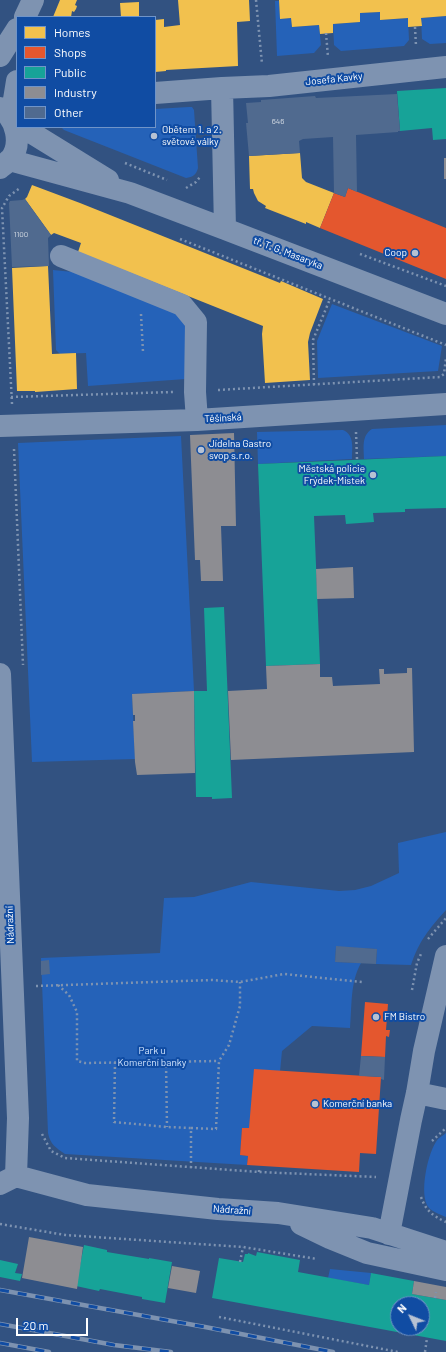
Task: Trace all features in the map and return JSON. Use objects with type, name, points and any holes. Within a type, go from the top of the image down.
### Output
[{"type":"street","points":[[0,56],[16,31]]},
{"type":"street","name":"Josefa Kavky","points":[[156,93],[269,86],[446,67]]},
{"type":"street","points":[[222,88],[225,229]]},
{"type":"street","points":[[5,164],[15,149],[16,131],[13,120],[16,92]]},
{"type":"street","name":"tř. T. G. Masaryka","points":[[26,128],[130,193]]},
{"type":"street","name":"tř. T. G. Masaryka","points":[[5,164],[130,193],[446,314]]},
{"type":"street","points":[[298,257],[324,255],[446,303]]},
{"type":"street","points":[[61,256],[182,305],[196,322],[195,392],[197,420]]},
{"type":"street","name":"Těšínská","points":[[6,426],[197,420],[446,404]]},
{"type":"street","name":"Nádražní","points":[[0,674],[18,1118],[8,1180],[87,1195],[218,1209],[278,1212],[372,1228],[446,1252]]},
{"type":"street","points":[[390,1234],[424,1051],[446,956]]},
{"type":"street","points":[[417,1093],[446,1099]]},
{"type":"street","points":[[278,1212],[330,1238],[367,1253],[446,1270]]},
{"type":"path","points":[[256,0],[261,62],[269,86]]},
{"type":"path","points":[[415,27],[417,50]]},
{"type":"path","points":[[326,33],[328,57]]},
{"type":"path","points":[[186,188],[196,182],[200,176]]},
{"type":"path","points":[[23,667],[6,426],[11,397],[1,208],[9,196],[25,184]]},
{"type":"path","points":[[176,238],[446,345]]},
{"type":"path","points":[[139,288],[143,352]]},
{"type":"path","points":[[314,385],[313,340],[330,299]]},
{"type":"path","points":[[11,397],[195,392],[440,377],[444,374],[446,358]]},
{"type":"path","points":[[35,978],[36,986],[212,980],[240,982],[284,974],[362,982]]},
{"type":"path","points":[[115,1062],[114,1122],[167,1127],[216,1129],[219,1061],[229,1045],[240,1006],[240,982]]},
{"type":"path","points":[[58,985],[69,995],[76,1012],[77,1062],[219,1061]]},
{"type":"path","points":[[166,1062],[167,1127]]},
{"type":"path","points":[[41,1127],[42,1133],[51,1151],[65,1158],[191,1168],[382,1177]]},
{"type":"path","points":[[191,1128],[191,1168]]},
{"type":"path","points":[[418,1190],[424,1204],[432,1214],[446,1222]]},
{"type":"path","points":[[0,1224],[65,1235],[243,1247],[318,1259]]},
{"type":"path","points":[[240,1262],[243,1247]]},
{"type":"path","points":[[219,1317],[398,1352]]},
{"type":"path","points":[[425,1352],[427,1338]]},
{"type":"green space","points":[[275,1],[279,1],[280,19],[291,18],[292,27],[319,25],[321,45],[314,53],[277,56]]},
{"type":"green space","points":[[380,12],[381,20],[408,18],[409,40],[404,46],[341,51],[334,45],[333,24],[360,22],[360,13]]},
{"type":"green space","points":[[446,16],[446,43],[430,44],[422,39],[421,18]]},
{"type":"green space","points":[[192,107],[194,110],[198,168],[191,177],[186,178],[62,128],[156,128],[156,109]]},
{"type":"green space","points":[[53,270],[73,272],[176,312],[187,328],[186,379],[88,386],[86,353],[60,354],[56,350]]},
{"type":"green space","points":[[332,304],[442,346],[438,371],[318,378],[317,341]]},
{"type":"green space","points":[[446,425],[446,456],[364,459],[366,435],[372,429]]},
{"type":"green space","points":[[343,430],[347,432],[351,439],[352,459],[258,464],[257,432]]},
{"type":"green space","points":[[181,436],[194,691],[132,694],[135,759],[32,762],[18,443]]},
{"type":"green space","name":"Park u Komerční banky","points":[[446,832],[446,910],[425,936],[417,949],[411,965],[376,964],[377,949],[336,947],[335,962],[361,963],[357,970],[353,986],[350,1028],[312,1026],[282,1051],[280,1072],[249,1128],[242,1128],[240,1155],[248,1156],[247,1165],[65,1154],[56,1148],[52,1143],[48,1133],[41,958],[160,953],[164,898],[194,897],[251,882],[339,891],[355,890],[371,886],[399,873],[398,843]]},
{"type":"green space","points":[[446,1133],[446,1217],[429,1208],[424,1194],[424,1184],[428,1163],[434,1145],[438,1139]]},
{"type":"green space","points":[[330,1269],[371,1273],[369,1285],[328,1278]]},
{"type":"building: Homes","points":[[60,0],[77,0],[75,5],[77,6],[76,9],[74,12],[72,11],[71,16],[53,16]]},
{"type":"building: Homes","points":[[178,0],[249,0],[250,21],[237,22],[238,66],[156,72],[156,20],[164,19],[164,27],[180,25]]},
{"type":"building: Homes","points":[[279,0],[446,0],[446,16],[421,18],[422,26],[408,27],[408,18],[380,20],[380,12],[360,13],[360,22],[333,24],[333,33],[320,34],[319,25],[292,27],[291,18],[280,19]]},
{"type":"building: Homes","points":[[139,2],[139,16],[121,16],[120,3]]},
{"type":"building: Homes","points":[[300,153],[302,178],[306,182],[334,193],[320,228],[265,208],[266,206],[258,201],[253,189],[250,189],[249,156]]},
{"type":"building: Homes","points":[[32,185],[280,283],[281,281],[323,299],[308,342],[310,380],[265,383],[262,334],[263,326],[78,252],[81,243],[54,233],[51,235],[25,199]]},
{"type":"building: Homes","points":[[48,266],[52,354],[76,353],[77,389],[35,392],[17,391],[12,268]]},
{"type":"building: Shops","name":"Coop","points":[[348,188],[446,228],[446,279],[320,228],[334,193],[345,197]]},
{"type":"building: Shops","name":"FM Bistro","points":[[365,1002],[388,1004],[386,1030],[390,1030],[389,1037],[386,1036],[385,1057],[361,1056]]},
{"type":"building: Shops","name":"Komerční banka","points":[[254,1069],[381,1077],[376,1154],[360,1153],[359,1172],[247,1165],[248,1156],[240,1155],[242,1128],[249,1128]]},
{"type":"building: Public","points":[[446,88],[446,139],[433,140],[432,128],[400,131],[397,91]]},
{"type":"building: Public","points":[[446,456],[446,508],[405,509],[405,512],[373,513],[374,522],[346,524],[345,515],[314,516],[320,664],[266,666],[258,464]]},
{"type":"building: Public","points":[[224,607],[232,798],[212,799],[212,797],[196,797],[194,691],[207,691],[204,608]]},
{"type":"building: Public","points":[[84,1245],[107,1250],[107,1252],[172,1262],[165,1303],[142,1299],[142,1297],[76,1286]]},
{"type":"building: Public","points":[[257,1252],[300,1260],[298,1272],[369,1285],[371,1273],[414,1281],[412,1294],[423,1296],[390,1296],[390,1331],[212,1298],[219,1258],[243,1262],[245,1254],[248,1253],[256,1256]]},
{"type":"building: Public","points":[[0,1260],[18,1264],[15,1273],[22,1274],[20,1281],[0,1277]]},
{"type":"building: Public","points":[[430,1297],[446,1300],[446,1341],[419,1336],[430,1336]]},
{"type":"building: Industry","points":[[444,158],[446,158],[446,179],[444,179]]},
{"type":"building: Industry","points":[[234,433],[236,526],[221,526],[223,581],[201,581],[200,560],[195,560],[190,435]]},
{"type":"building: Industry","points":[[353,567],[354,598],[317,599],[316,569]]},
{"type":"building: Industry","points":[[320,664],[320,677],[332,677],[333,686],[380,684],[379,669],[384,669],[384,674],[407,673],[407,668],[412,668],[414,752],[231,760],[228,691],[267,689],[266,666]]},
{"type":"building: Industry","points":[[194,691],[195,773],[137,775],[133,721],[135,721],[135,715],[133,715],[132,694]]},
{"type":"building: Industry","points":[[29,1237],[83,1247],[77,1289],[22,1278]]},
{"type":"building: Industry","points":[[172,1266],[200,1271],[196,1293],[168,1288]]},
{"type":"building: Industry","points":[[414,1281],[446,1287],[446,1300],[412,1294]]},
{"type":"building: Other","points":[[397,94],[400,131],[356,135],[357,192],[348,188],[345,197],[334,193],[333,137],[303,139],[299,141],[300,153],[249,156],[246,103],[261,102],[261,100],[315,96],[316,98]]},
{"type":"building: Other","points":[[25,199],[51,235],[48,238],[49,266],[12,267],[9,203],[10,201]]},
{"type":"building: Other","points":[[336,946],[377,949],[376,964],[335,962]]},
{"type":"building: Other","points":[[49,960],[50,974],[41,975],[41,961]]},
{"type":"building: Other","points":[[361,1056],[385,1057],[384,1080],[381,1079],[381,1077],[359,1076]]},
{"type":"railway","points":[[0,1290],[333,1352]]},
{"type":"railway","points":[[0,1324],[114,1345],[171,1352]]},
{"type":"railway","points":[[0,1343],[49,1352]]},
{"type":"place","name":"Obětem 1. a 2. světové války","points":[[154,136]]},
{"type":"place","name":"Coop","points":[[415,253]]},
{"type":"place","name":"Jídelna Gastro svop s.r.o.","points":[[201,450]]},
{"type":"place","name":"Městská policie Frýdek-Místek","points":[[373,475]]},
{"type":"place","name":"FM Bistro","points":[[376,1017]]},
{"type":"place","name":"Komerční banka","points":[[315,1104]]}]
